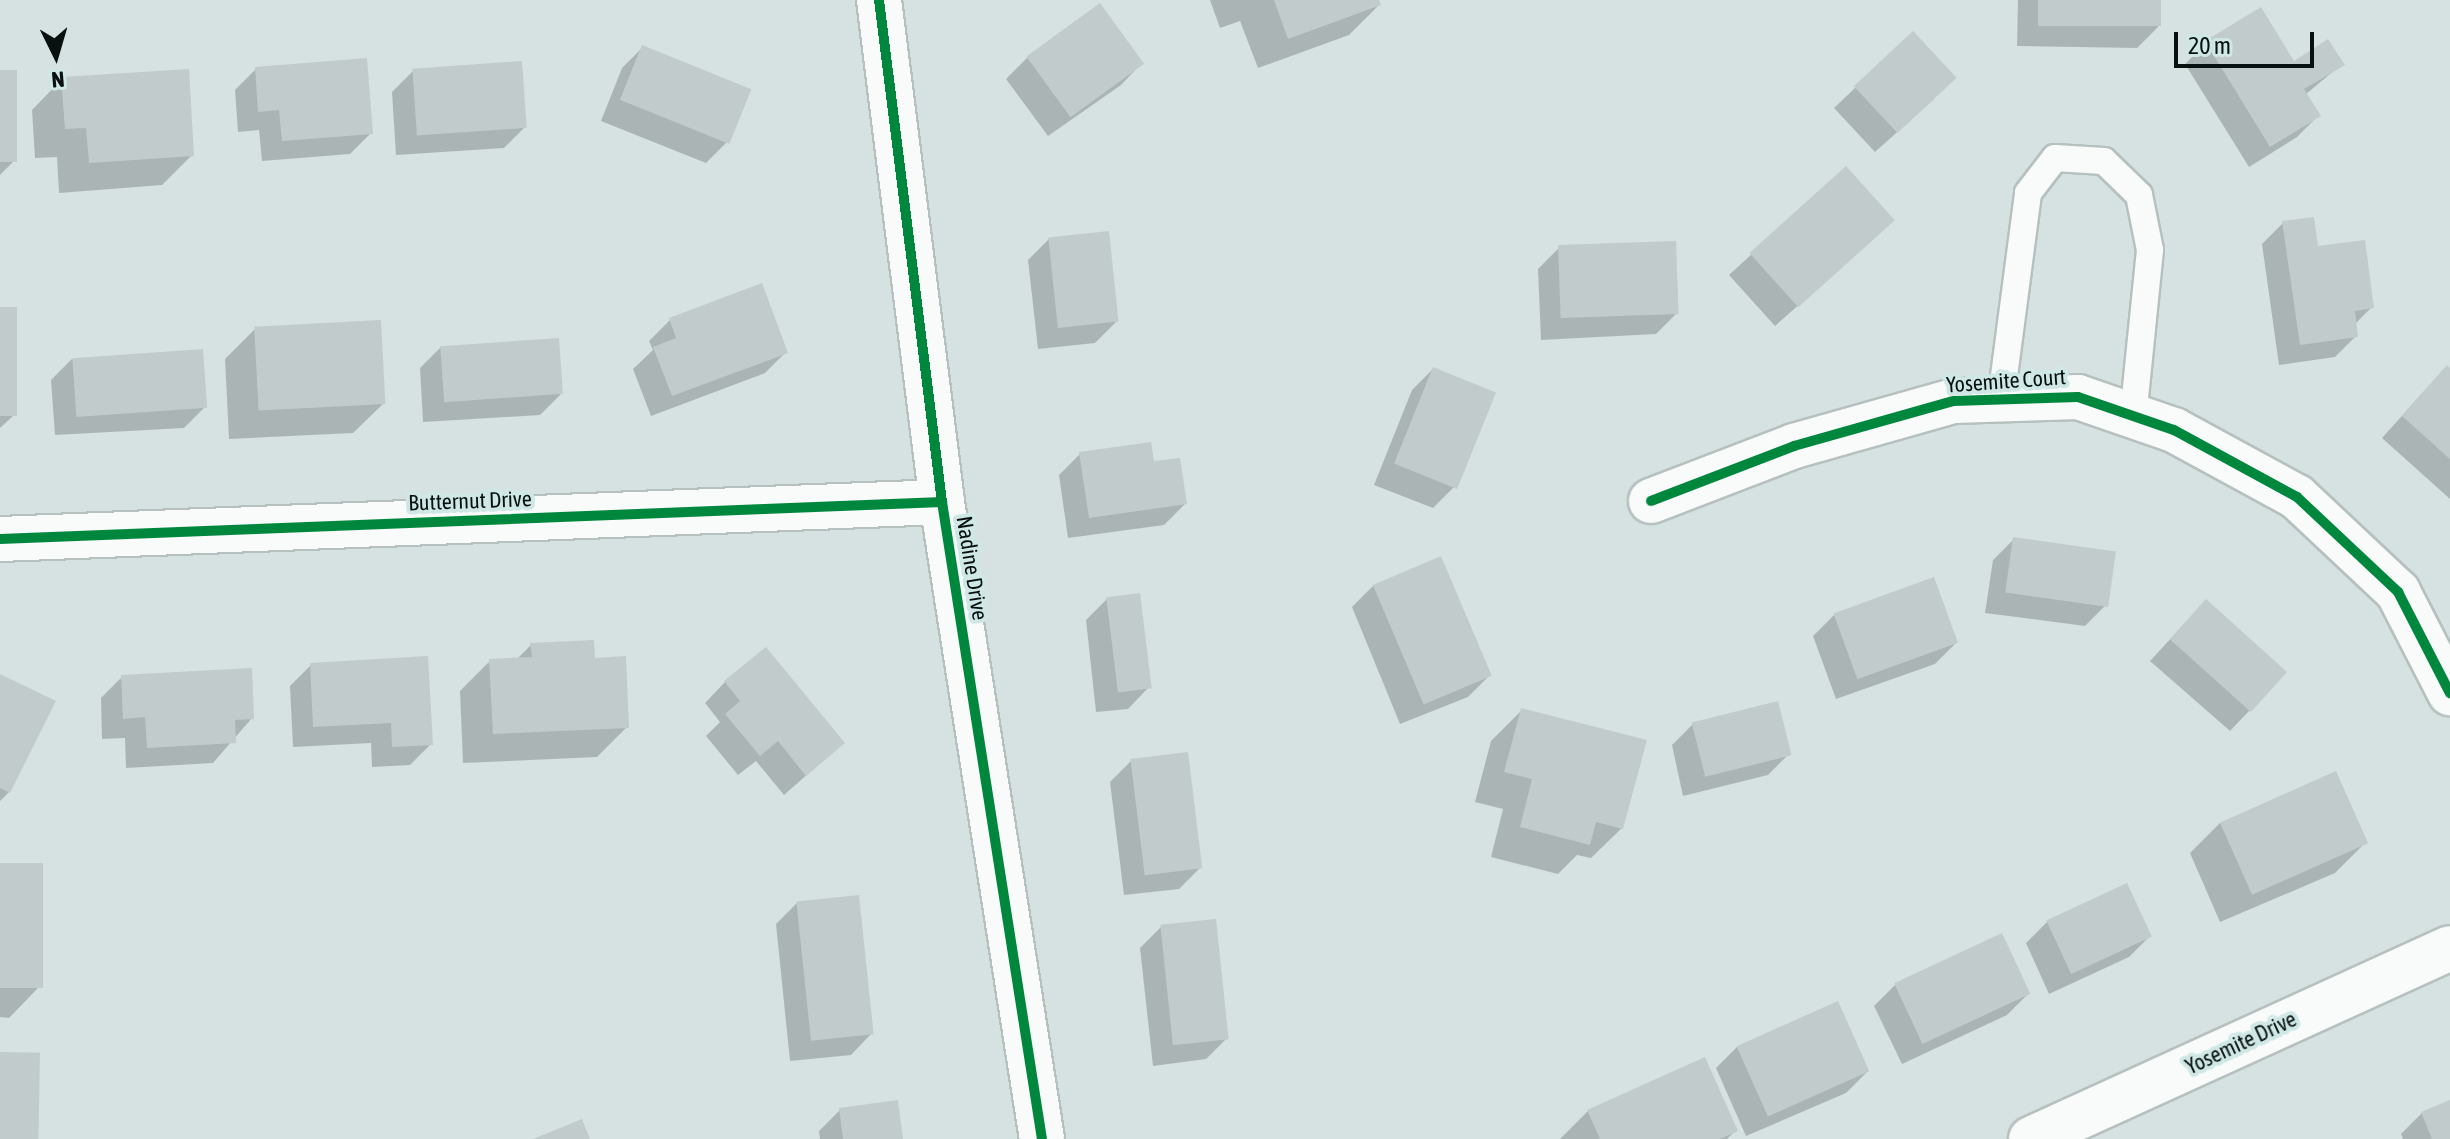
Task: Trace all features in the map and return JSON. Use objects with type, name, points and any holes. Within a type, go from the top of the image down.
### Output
[{"type":"street","name":"Nadine Drive","points":[[879,0],[942,502],[1042,1139]]},
{"type":"street","name":"Yosemite Court","points":[[1651,501],[1794,446],[1953,401],[2078,397],[2174,430],[2297,497],[2398,592],[2450,693]]},
{"type":"street","name":"Butternut Drive","points":[[0,539],[942,502]]},
{"type":"street","name":"Yosemite Drive","points":[[2031,1139],[2450,948]]},
{"type":"lane","name":"Yosemite Court","points":[[2001,399],[2028,193],[2055,158],[2104,161],[2139,195],[2150,250],[2133,416]]},
{"type":"building","points":[[1274,0],[1379,0],[1381,5],[1288,39]]},
{"type":"building","points":[[2038,0],[2161,0],[2161,26],[2038,26]]},
{"type":"building","points":[[1100,3],[1144,64],[1070,117],[1026,56]]},
{"type":"building","points":[[2261,7],[2294,61],[2328,39],[2345,65],[2304,89],[2321,116],[2270,147],[2205,41]]},
{"type":"building","points":[[1913,31],[1957,78],[1897,133],[1854,86]]},
{"type":"building","points":[[642,45],[751,89],[729,144],[620,100]]},
{"type":"building","points":[[367,58],[373,134],[282,141],[279,110],[258,112],[255,67]]},
{"type":"building","points":[[522,61],[527,128],[417,136],[412,69]]},
{"type":"building","points":[[189,69],[194,156],[89,163],[86,128],[65,129],[61,77]]},
{"type":"building","points":[[0,70],[17,70],[17,162],[0,162]]},
{"type":"building","points":[[1846,166],[1895,220],[1798,307],[1749,253]]},
{"type":"building","points":[[2314,217],[2318,246],[2365,240],[2374,308],[2355,311],[2358,337],[2300,345],[2282,221]]},
{"type":"building","points":[[1109,231],[1119,322],[1058,328],[1048,237]]},
{"type":"building","points":[[1676,241],[1679,314],[1561,318],[1558,245]]},
{"type":"building","points":[[762,283],[788,353],[672,396],[653,347],[676,338],[669,318]]},
{"type":"building","points":[[0,307],[17,307],[17,416],[0,416]]},
{"type":"building","points":[[381,320],[385,404],[259,411],[254,327]]},
{"type":"building","points":[[559,338],[563,394],[444,402],[440,346]]},
{"type":"building","points":[[203,349],[207,408],[76,417],[72,358]]},
{"type":"building","points":[[2447,365],[2450,368],[2450,459],[2402,416]]},
{"type":"building","points":[[1433,367],[1496,392],[1457,489],[1394,463]]},
{"type":"building","points":[[1151,442],[1154,461],[1180,458],[1187,504],[1089,518],[1079,452]]},
{"type":"building","points":[[2013,537],[2116,551],[2108,607],[2005,592]]},
{"type":"building","points":[[1441,556],[1492,676],[1424,705],[1373,585]]},
{"type":"building","points":[[1934,577],[1958,643],[1857,679],[1833,614]]},
{"type":"building","points":[[1140,593],[1152,688],[1118,692],[1106,597]]},
{"type":"building","points":[[2206,599],[2287,672],[2251,712],[2170,639]]},
{"type":"building","points":[[594,640],[595,658],[626,656],[629,728],[493,734],[489,659],[532,657],[530,643]]},
{"type":"building","points":[[766,647],[845,743],[806,776],[778,741],[760,756],[725,714],[740,701],[724,681]]},
{"type":"building","points":[[428,656],[433,745],[392,747],[391,723],[313,727],[310,663]]},
{"type":"building","points":[[252,668],[254,719],[235,720],[236,743],[147,748],[145,717],[123,719],[121,675]]},
{"type":"building","points":[[0,674],[56,701],[10,793],[0,788]]},
{"type":"building","points":[[1778,701],[1792,755],[1705,777],[1692,723]]},
{"type":"building","points":[[1521,708],[1647,740],[1623,829],[1596,822],[1590,845],[1520,827],[1532,779],[1504,772]]},
{"type":"building","points":[[1188,752],[1202,868],[1145,875],[1130,759]]},
{"type":"building","points":[[2336,771],[2368,843],[2252,895],[2220,823]]},
{"type":"building","points":[[0,863],[43,863],[43,988],[0,988]]},
{"type":"building","points":[[2127,883],[2152,936],[2071,974],[2046,921]]},
{"type":"building","points":[[859,895],[874,1034],[811,1041],[796,902]]},
{"type":"building","points":[[1216,919],[1229,1039],[1173,1045],[1160,925]]},
{"type":"building","points":[[2002,933],[2030,994],[1922,1044],[1894,983]]},
{"type":"building","points":[[1838,1001],[1869,1071],[1768,1116],[1737,1046]]},
{"type":"building","points":[[0,1052],[40,1053],[38,1139],[0,1139]]},
{"type":"building","points":[[1705,1057],[1738,1131],[1720,1139],[1600,1139],[1587,1110]]},
{"type":"building","points":[[898,1100],[903,1139],[843,1139],[839,1108]]},
{"type":"building","points":[[2450,1100],[2450,1139],[2432,1139],[2421,1112]]},
{"type":"building","points":[[582,1119],[590,1139],[533,1139]]},
{"type":"cycle path","points":[[879,0],[942,502],[1042,1139]]},
{"type":"cycle path","points":[[1651,501],[1794,446],[1953,401],[2078,397],[2174,430],[2297,497],[2398,592],[2450,693]]},
{"type":"cycle path","points":[[0,539],[942,502]]}]
